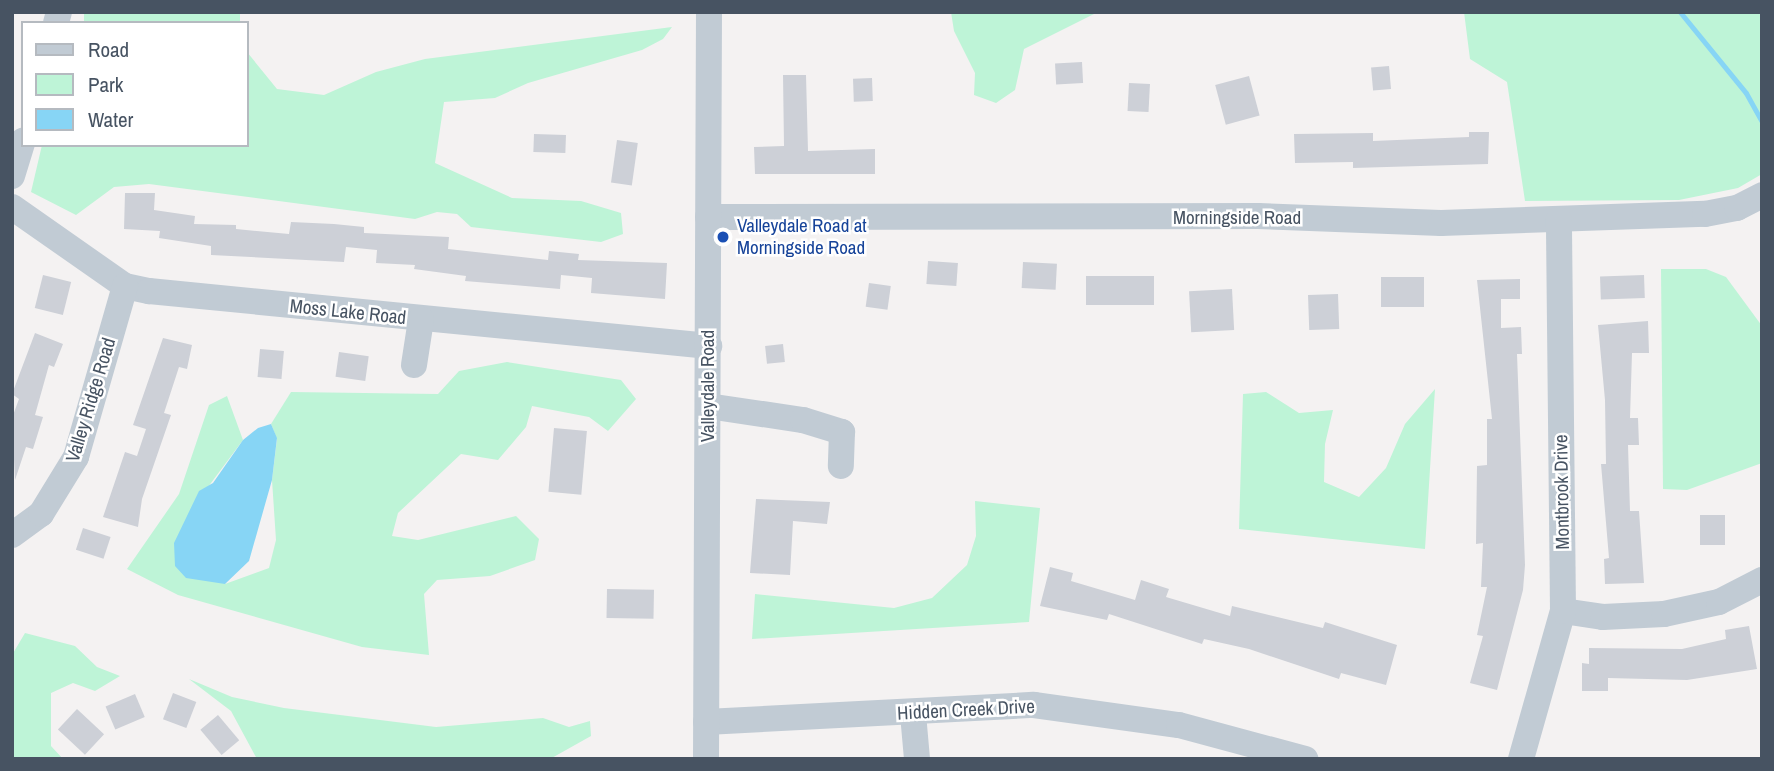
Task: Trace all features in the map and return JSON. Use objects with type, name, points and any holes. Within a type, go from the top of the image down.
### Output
[{"type":"street","name":"Valleydale Road","points":[[706,759],[709,12]]},
{"type":"street","points":[[12,176],[21,147]]},
{"type":"street","name":"Morningside Road","points":[[708,217],[934,214],[1258,216],[1441,223],[1705,215],[1737,208],[1762,195]]},
{"type":"street","name":"Moss Lake Road","points":[[12,207],[125,286],[175,295],[421,320],[709,345]]},
{"type":"street","name":"Montbrook Drive","points":[[1521,759],[1563,611],[1559,220]]},
{"type":"street","name":"Valley Ridge Road","points":[[12,535],[41,514],[76,457],[125,286]]},
{"type":"street","points":[[414,365],[421,320]]},
{"type":"street","points":[[708,406],[803,420],[842,432],[841,466]]},
{"type":"street","points":[[1563,611],[1604,617],[1664,614],[1719,602],[1762,580]]},
{"type":"street","name":"Hidden Creek Drive","points":[[706,722],[1034,705],[1097,710],[1179,725],[1305,759]]},
{"type":"street","points":[[913,713],[917,759]]},
{"type":"green space","points":[[84,12],[240,12],[240,21],[84,21]]},
{"type":"green space","points":[[951,12],[1123,12],[1094,14],[1024,49],[1015,90],[996,103],[974,95],[975,73],[954,31]]},
{"type":"green space","points":[[1464,12],[1762,12],[1762,174],[1738,188],[1679,200],[1525,201],[1507,82],[1470,59]]},
{"type":"green space","points":[[672,27],[663,39],[642,50],[528,83],[495,98],[444,102],[435,163],[512,198],[581,201],[621,213],[623,234],[601,242],[471,227],[457,214],[437,212],[415,219],[149,184],[114,187],[76,215],[31,192],[42,147],[248,147],[248,53],[277,89],[324,95],[376,72],[425,59]]},
{"type":"green space","points":[[1661,269],[1706,269],[1726,277],[1762,326],[1762,463],[1687,490],[1663,489]]},
{"type":"green space","points":[[507,362],[621,380],[636,399],[608,431],[589,417],[532,406],[526,427],[498,460],[461,454],[398,513],[392,536],[418,540],[516,516],[539,539],[535,560],[490,576],[437,580],[424,594],[429,655],[362,647],[178,595],[127,569],[179,494],[209,405],[227,396],[243,440],[208,487],[225,584],[269,568],[276,540],[272,480],[277,439],[271,424],[291,392],[438,394],[459,371]]},
{"type":"green space","points":[[1435,389],[1425,549],[1239,529],[1243,394],[1266,392],[1299,413],[1333,410],[1325,444],[1324,482],[1359,497],[1386,468],[1405,424]]},
{"type":"green space","points":[[975,501],[1040,508],[1029,622],[752,639],[755,594],[894,608],[932,598],[967,565],[976,536]]},
{"type":"green space","points":[[25,633],[75,646],[97,667],[120,676],[95,691],[73,683],[51,693],[51,746],[63,759],[12,759],[12,655]]},
{"type":"green space","points":[[189,679],[232,697],[284,708],[436,727],[543,718],[569,727],[590,721],[591,736],[550,759],[257,759],[231,711]]},
{"type":"water","points":[[271,424],[277,438],[272,480],[249,561],[225,584],[186,578],[175,566],[174,543],[199,491],[213,483],[243,440],[258,428]]},
{"type":"building","points":[[1082,62],[1083,83],[1056,84],[1055,63]]},
{"type":"building","points":[[1389,66],[1391,89],[1373,90],[1371,68]]},
{"type":"building","points":[[783,75],[806,75],[808,151],[875,149],[875,174],[755,174],[754,147],[784,146]]},
{"type":"building","points":[[1249,76],[1260,116],[1226,125],[1215,85]]},
{"type":"building","points":[[872,78],[873,101],[854,102],[853,79]]},
{"type":"building","points":[[1129,83],[1150,84],[1149,112],[1128,111]]},
{"type":"building","points":[[1469,132],[1489,132],[1488,164],[1353,168],[1353,162],[1295,163],[1294,134],[1373,133],[1373,141],[1469,137]]},
{"type":"building","points":[[534,134],[566,135],[565,153],[533,152]]},
{"type":"building","points":[[617,140],[638,143],[632,186],[611,183]]},
{"type":"building","points":[[125,193],[155,193],[154,210],[195,216],[194,224],[236,225],[236,229],[289,234],[291,222],[334,224],[364,227],[364,233],[449,237],[448,249],[548,260],[549,251],[579,254],[578,260],[667,263],[665,299],[591,293],[592,278],[561,275],[560,289],[465,281],[466,276],[414,269],[415,265],[376,263],[377,250],[346,247],[344,262],[211,255],[211,246],[159,238],[160,231],[124,229]]},
{"type":"building","points":[[928,261],[958,263],[956,286],[926,284]]},
{"type":"building","points":[[1023,262],[1057,264],[1056,290],[1022,288]]},
{"type":"building","points":[[43,275],[71,282],[63,315],[35,308]]},
{"type":"building","points":[[1644,275],[1645,298],[1601,300],[1600,277]]},
{"type":"building","points":[[1086,276],[1154,276],[1154,305],[1086,305]]},
{"type":"building","points":[[1381,277],[1424,277],[1424,307],[1381,307]]},
{"type":"building","points":[[1520,279],[1520,299],[1501,299],[1501,328],[1521,327],[1522,354],[1517,354],[1525,565],[1523,590],[1497,690],[1470,683],[1483,636],[1477,635],[1487,587],[1481,587],[1483,543],[1476,544],[1477,466],[1487,465],[1487,419],[1492,419],[1477,280]]},
{"type":"building","points":[[869,283],[891,286],[887,310],[866,307]]},
{"type":"building","points":[[1232,289],[1234,330],[1191,332],[1189,291]]},
{"type":"building","points":[[1338,294],[1339,329],[1309,330],[1308,295]]},
{"type":"building","points":[[1648,321],[1649,353],[1632,353],[1630,418],[1638,418],[1639,445],[1628,445],[1630,511],[1639,511],[1644,583],[1605,584],[1604,559],[1609,558],[1601,464],[1606,464],[1605,400],[1598,325]]},
{"type":"building","points":[[35,333],[63,344],[54,367],[49,365],[35,415],[43,417],[33,449],[26,447],[15,480],[12,418],[19,399],[12,394]]},
{"type":"building","points":[[163,338],[192,345],[187,369],[179,367],[164,413],[171,415],[142,499],[138,527],[103,517],[125,452],[137,456],[146,429],[133,425]]},
{"type":"building","points":[[783,344],[785,362],[767,364],[765,346]]},
{"type":"building","points":[[260,349],[284,351],[281,379],[258,377]]},
{"type":"building","points":[[339,352],[369,356],[365,381],[336,377]]},
{"type":"building","points":[[554,428],[587,431],[581,495],[548,492]]},
{"type":"building","points":[[756,499],[830,502],[827,524],[793,521],[790,575],[750,573]]},
{"type":"building","points":[[1700,515],[1725,515],[1725,545],[1700,545]]},
{"type":"building","points":[[83,528],[111,537],[103,559],[76,550]]},
{"type":"building","points":[[1050,567],[1073,573],[1071,581],[1135,600],[1141,580],[1169,589],[1166,597],[1230,616],[1232,606],[1323,628],[1325,622],[1397,645],[1386,685],[1341,673],[1339,679],[1249,649],[1204,639],[1202,644],[1109,614],[1107,620],[1040,606]]},
{"type":"building","points":[[607,589],[654,590],[653,619],[606,618]]},
{"type":"building","points":[[1749,626],[1757,669],[1687,680],[1608,678],[1608,691],[1582,691],[1582,663],[1589,664],[1589,648],[1682,649],[1726,639],[1725,630]]},
{"type":"building","points":[[173,693],[196,702],[186,728],[163,719]]},
{"type":"building","points":[[135,694],[145,717],[115,730],[106,707]]},
{"type":"building","points":[[77,709],[104,734],[85,755],[58,729]]},
{"type":"building","points":[[218,715],[239,740],[222,755],[200,730]]},
{"type":"waterway","points":[[1680,12],[1746,93],[1762,122]]},
{"type":"place","name":"Valleydale Road at Morningside Road","points":[[723,237]]}]
